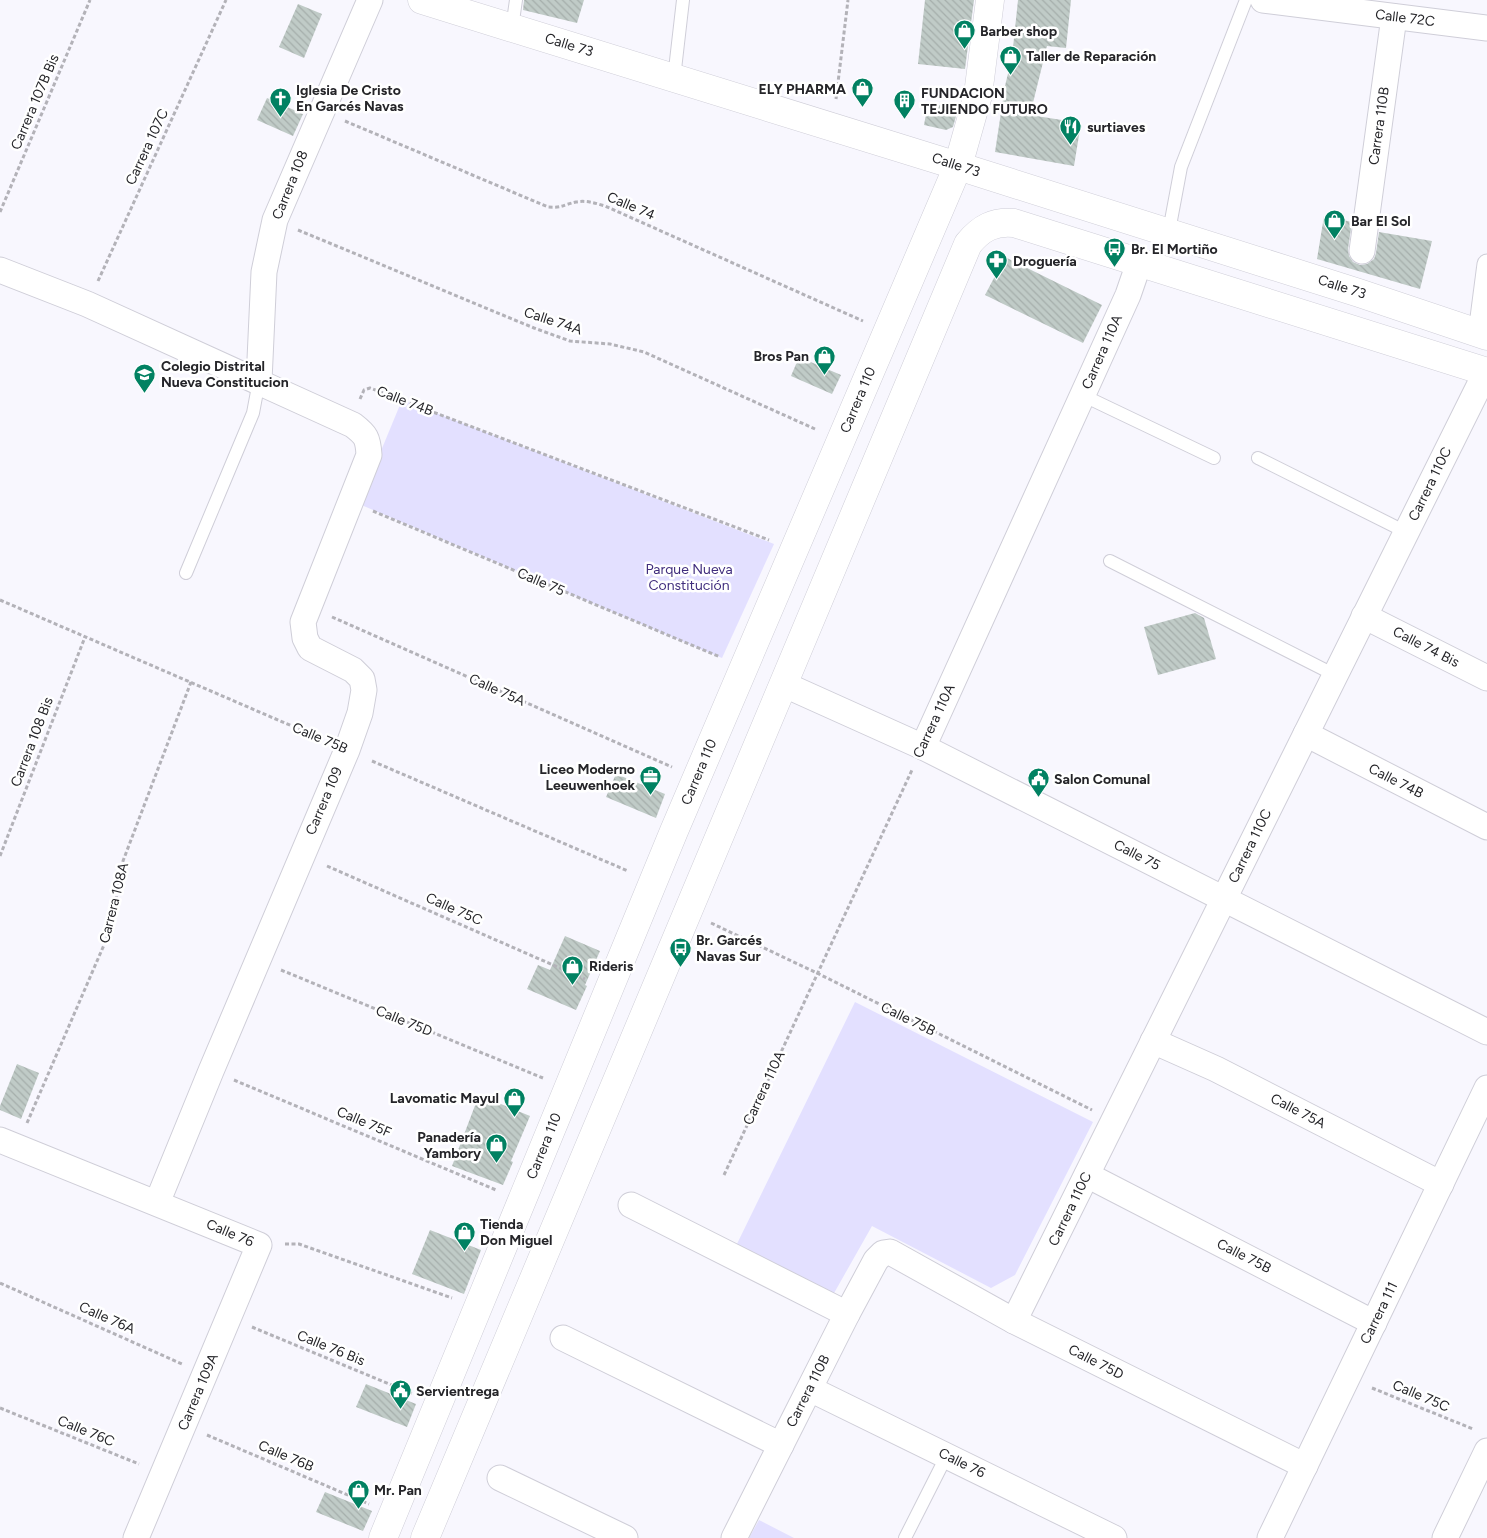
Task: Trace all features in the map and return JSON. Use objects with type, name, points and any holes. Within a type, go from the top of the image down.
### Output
[{"type":"main road","name":"Calle 73","points":[[422,0],[1169,231],[1482,334]]},
{"type":"main road","name":"Carrera 110","points":[[382,1538],[674,831],[958,166],[978,95],[990,0]]},
{"type":"main road","points":[[425,1538],[968,244],[976,234],[984,228],[1005,222],[1014,223],[1486,372]]},
{"type":"street","name":"Carrera 108","points":[[259,381],[264,272],[275,220],[370,0]]},
{"type":"street","name":"Calle 72C","points":[[1263,0],[1395,8],[1487,28]]},
{"type":"street","name":"Carrera 110B","points":[[1362,251],[1395,8]]},
{"type":"street","name":"Carrera 110A","points":[[922,747],[1128,294],[1139,264]]},
{"type":"street","points":[[1482,334],[1487,264]]},
{"type":"street","points":[[0,270],[87,304],[353,425]]},
{"type":"street","name":"Carrera 110C","points":[[1014,1321],[1486,372]]},
{"type":"street","name":"Carrera 109","points":[[157,1203],[301,854],[347,750],[360,713],[364,690],[362,679],[353,670],[310,648],[305,638],[303,622],[369,455],[368,441],[363,432],[353,425]]},
{"type":"street","name":"Calle 74 Bis","points":[[1364,616],[1487,678]]},
{"type":"street","name":"Calle 75","points":[[784,684],[922,747],[1487,1032]]},
{"type":"street","name":"Calle 74B","points":[[1306,734],[1487,828]]},
{"type":"street","name":"Calle 75A","points":[[1153,1041],[1216,1069],[1441,1184]]},
{"type":"street","name":"Carrera 111","points":[[1270,1538],[1487,1088]]},
{"type":"street","name":"Calle 76","points":[[8,1144],[259,1245]]},
{"type":"street","name":"Calle 75B","points":[[1087,1175],[1374,1323]]},
{"type":"street","points":[[631,1205],[847,1314]]},
{"type":"street","name":"Carrera 109A","points":[[136,1538],[259,1245]]},
{"type":"street","name":"Carrera 110B","points":[[734,1538],[876,1260],[883,1253],[890,1252]]},
{"type":"street","name":"Calle 75D","points":[[890,1252],[1014,1321],[1305,1466]]},
{"type":"street","points":[[563,1338],[781,1445]]},
{"type":"street","name":"Calle 76","points":[[810,1389],[947,1455],[1080,1531],[1114,1538]]},
{"type":"street","points":[[1445,1538],[1483,1442]]},
{"type":"street","points":[[500,1478],[625,1538]]},
{"type":"lane","points":[[512,28],[516,0]]},
{"type":"lane","points":[[674,78],[683,0]]},
{"type":"lane","points":[[1169,231],[1181,167],[1246,0]]},
{"type":"lane","points":[[186,572],[253,413],[259,381]]},
{"type":"lane","points":[[1082,395],[1214,458]]},
{"type":"lane","points":[[1258,458],[1406,532]]},
{"type":"lane","points":[[1110,561],[1336,675]]},
{"type":"lane","points":[[905,1538],[947,1455]]},
{"type":"path","name":"Carrera 107B Bis","points":[[0,212],[90,0]]},
{"type":"path","name":"Carrera 107C","points":[[87,304],[226,0]]},
{"type":"path","points":[[832,127],[848,0]]},
{"type":"path","name":"Calle 74","points":[[321,111],[548,207],[562,208],[576,202],[589,201],[604,206],[864,321]]},
{"type":"path","name":"Calle 74A","points":[[275,220],[534,328],[570,341],[610,344],[644,352],[817,430]]},
{"type":"path","name":"Calle 74B","points":[[353,425],[360,396],[364,390],[370,388],[774,542]]},
{"type":"path","name":"Calle 75","points":[[350,502],[722,658]]},
{"type":"path","name":"Calle 75B","points":[[0,600],[630,872]]},
{"type":"path","name":"Calle 75A","points":[[309,606],[676,769]]},
{"type":"path","name":"Carrera 108 Bis","points":[[0,856],[85,637]]},
{"type":"path","name":"Carrera 108A","points":[[8,1144],[107,938],[115,908],[123,860],[191,682]]},
{"type":"path","name":"Carrera 110A","points":[[724,1175],[922,747]]},
{"type":"path","name":"Calle 75C","points":[[301,854],[588,980]]},
{"type":"path","name":"Calle 75B","points":[[711,922],[1114,1121]]},
{"type":"path","name":"Calle 75D","points":[[257,961],[551,1082]]},
{"type":"path","name":"Calle 75F","points":[[211,1070],[499,1191]]},
{"type":"path","name":"Calle 76","points":[[259,1245],[299,1244],[456,1299]]},
{"type":"path","name":"Calle 76A","points":[[0,1283],[205,1374]]},
{"type":"path","name":"Calle 76 Bis","points":[[229,1317],[416,1395]]},
{"type":"path","name":"Calle 75C","points":[[1347,1378],[1483,1442]]},
{"type":"path","name":"Calle 76C","points":[[0,1408],[163,1474]]},
{"type":"path","name":"Calle 76B","points":[[184,1425],[371,1505]]},
{"type":"green space","name":"Parque Nueva Constitución","points":[[402,400],[774,544],[722,658],[359,504]]},
{"type":"green space","points":[[855,1002],[1093,1122],[1015,1275],[991,1288],[872,1226],[829,1302],[734,1250]]},
{"type":"green space","points":[[759,1520],[794,1538],[749,1538]]},
{"type":"building","points":[[524,0],[584,0],[577,23],[523,10]]},
{"type":"building","points":[[925,0],[974,0],[965,69],[918,64]]},
{"type":"building","points":[[1018,0],[1071,0],[1066,48],[1047,46],[1030,115],[1081,123],[1074,166],[995,152],[1005,86],[1012,57]]},
{"type":"building","points":[[298,4],[322,14],[304,58],[279,47]]},
{"type":"building","name":"Iglesia De Cristo En Garcés Navas","points":[[267,98],[303,114],[293,136],[257,120]]},
{"type":"building","points":[[928,103],[958,109],[953,127],[946,130],[924,125]]},
{"type":"building","points":[[1324,216],[1352,222],[1348,249],[1349,256],[1353,262],[1360,265],[1367,264],[1374,259],[1379,232],[1432,241],[1420,289],[1317,259]]},
{"type":"building","points":[[1005,257],[1102,305],[1083,343],[985,295]]},
{"type":"building","points":[[799,357],[841,375],[832,394],[791,376]]},
{"type":"building","points":[[1195,613],[1204,618],[1216,659],[1158,675],[1144,627]]},
{"type":"building","points":[[616,774],[665,794],[656,818],[606,797]]},
{"type":"building","points":[[565,936],[600,951],[576,1010],[527,989],[538,965],[550,970]]},
{"type":"building","points":[[17,1064],[39,1073],[21,1119],[0,1110]]},
{"type":"building","points":[[479,1095],[530,1116],[503,1185],[452,1166]]},
{"type":"building","points":[[430,1230],[481,1250],[464,1294],[412,1274]]},
{"type":"building","points":[[366,1384],[416,1404],[407,1427],[356,1407]]},
{"type":"building","points":[[325,1492],[372,1511],[363,1531],[316,1512]]},
{"type":"place","name":"Barber shop","points":[[964,50]]},
{"type":"place","name":"Taller de Reparación","points":[[1010,75]]},
{"type":"place","name":"ELY PHARMA","points":[[862,108]]},
{"type":"place","name":"Iglesia De Cristo En Garcés Navas","points":[[280,117]]},
{"type":"place","name":"FUNDACION TEJIENDO FUTURO","points":[[905,120]]},
{"type":"place","name":"surtiaves","points":[[1071,146]]},
{"type":"place","name":"Bar El Sol","points":[[1335,240]]},
{"type":"place","name":"Br. El Mortiño","points":[[1115,268]]},
{"type":"place","name":"Droguería","points":[[997,280]]},
{"type":"place","name":"Bros Pan","points":[[825,375]]},
{"type":"place","name":"Colegio Distrital Nueva Constitucion","points":[[145,393]]},
{"type":"place","name":"Liceo Moderno Leeuwenhoek","points":[[651,796]]},
{"type":"place","name":"Salon Comunal","points":[[1038,798]]},
{"type":"place","name":"Br. Garcés Navas Sur","points":[[680,967]]},
{"type":"place","name":"Rideris","points":[[573,985]]},
{"type":"place","name":"Lavomatic Mayul","points":[[515,1117]]},
{"type":"place","name":"Panadería Yambory","points":[[497,1164]]},
{"type":"place","name":"Tienda Don Miguel","points":[[464,1251]]},
{"type":"place","name":"Servientrega","points":[[400,1410]]},
{"type":"place","name":"Mr. Pan","points":[[358,1509]]}]
